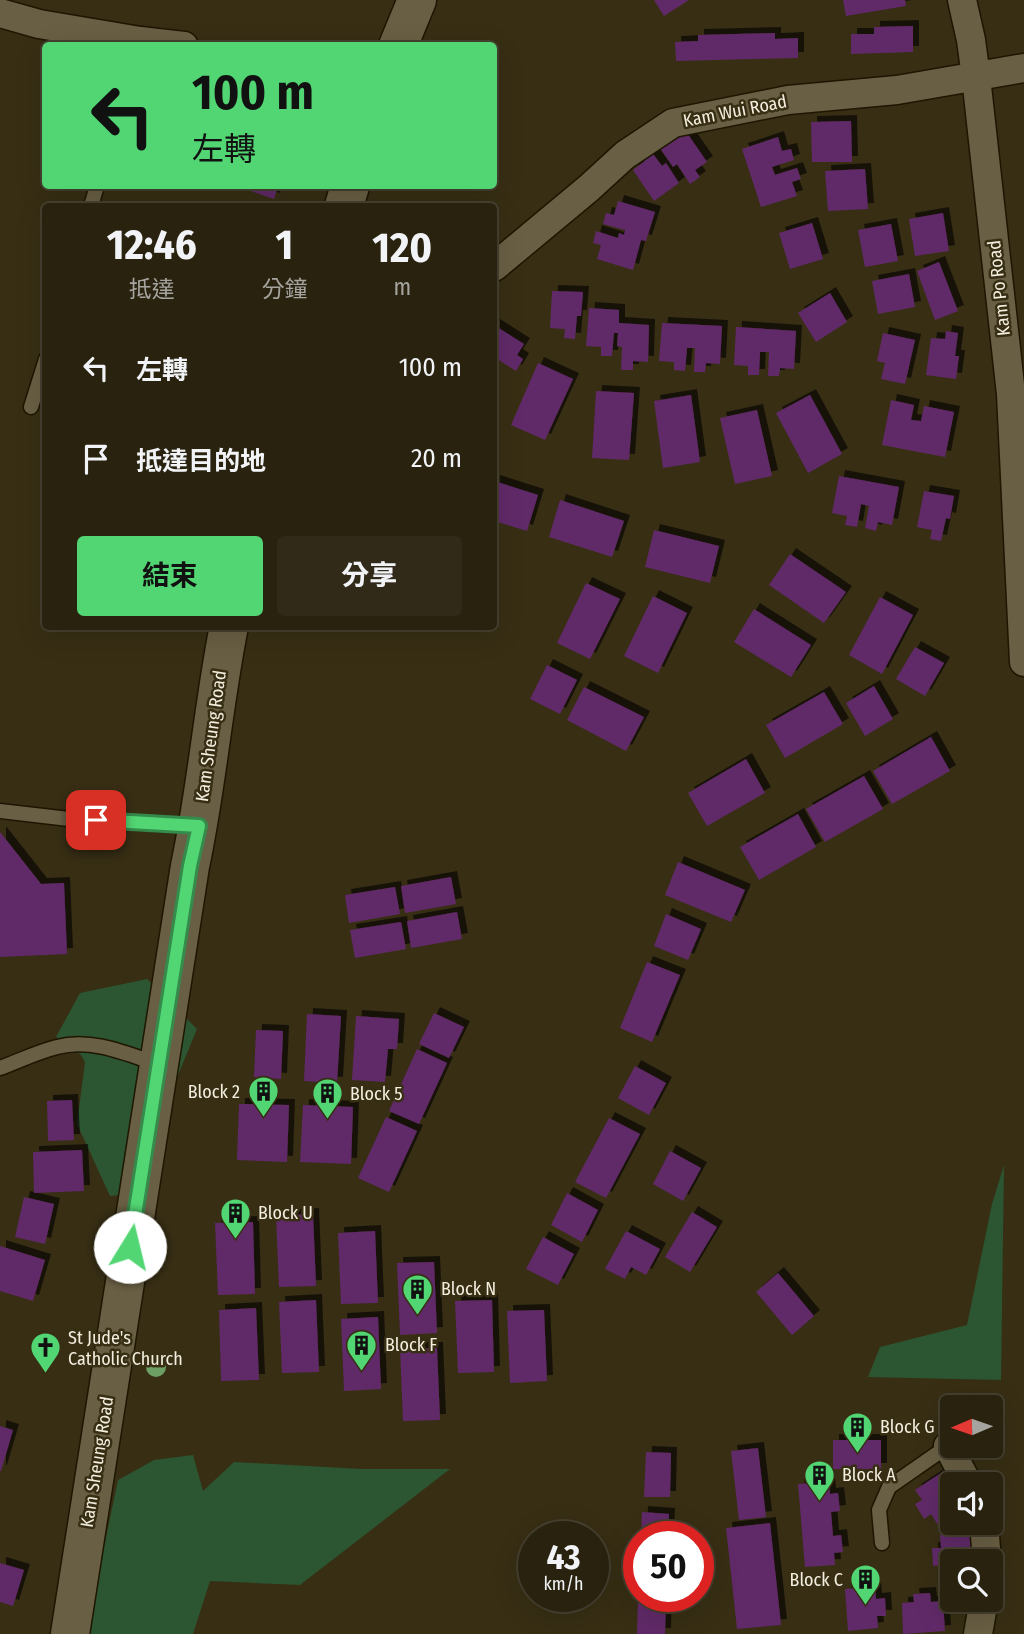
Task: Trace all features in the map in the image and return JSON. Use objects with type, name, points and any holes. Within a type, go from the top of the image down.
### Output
[{"type":"main road","points":[[400,42],[417,0]]},
{"type":"main road","name":"Kam Sheung Road","points":[[70,1634],[228,630]]},
{"type":"street","name":"Kam Po Road","points":[[962,0],[976,76],[1011,394],[1024,662]]},
{"type":"street","points":[[0,13],[38,24],[135,42]]},
{"type":"street","name":"Kam Wui Road","points":[[497,265],[625,155],[673,123],[788,100],[897,90],[1020,69]]},
{"type":"street","points":[[978,1634],[982,1612]]},
{"type":"lane","points":[[31,407],[42,372]]},
{"type":"lane","points":[[1,810],[69,819],[199,826]]},
{"type":"lane","points":[[0,1068],[58,1047],[89,1045],[117,1050],[159,1064]]},
{"type":"lane","points":[[882,1543],[878,1510],[889,1487],[940,1452]]},
{"type":"green space","points":[[147,979],[197,1029],[129,1194],[110,1196],[77,1124],[85,1062],[81,1055],[56,1037],[80,993]]},
{"type":"green space","points":[[1004,1165],[1001,1380],[868,1377],[880,1347],[967,1325],[992,1204]]},
{"type":"green space","points":[[193,1455],[203,1491],[234,1462],[361,1469],[450,1469],[300,1585],[210,1581],[193,1634],[90,1634],[93,1599],[118,1480],[154,1460]]},
{"type":"building","points":[[654,0],[689,0],[664,16]]},
{"type":"building","points":[[843,0],[905,0],[906,6],[846,16]]},
{"type":"building","points":[[913,26],[913,52],[851,54],[851,34],[874,34],[874,27]]},
{"type":"building","points":[[775,33],[775,39],[798,38],[798,58],[676,61],[675,42],[698,41],[698,35]]},
{"type":"building","points":[[851,121],[852,162],[812,162],[811,122]]},
{"type":"building","points":[[685,130],[707,162],[695,170],[700,177],[690,184],[677,164],[673,167],[660,148]]},
{"type":"building","points":[[778,137],[782,151],[791,149],[794,160],[772,167],[775,175],[797,168],[801,179],[792,182],[797,196],[761,207],[742,149]]},
{"type":"building","points":[[648,147],[662,166],[666,163],[679,183],[654,201],[633,170],[645,161],[639,154]]},
{"type":"building","points":[[865,169],[868,209],[828,211],[825,171]]},
{"type":"building","points":[[245,189],[277,189],[274,199]]},
{"type":"building","points":[[618,201],[655,212],[646,241],[641,240],[633,270],[597,259],[601,245],[593,243],[596,231],[618,238],[619,233],[624,235],[625,230],[603,224],[606,213],[614,215]]},
{"type":"building","points":[[943,213],[949,251],[915,256],[909,219]]},
{"type":"building","points":[[812,223],[823,259],[790,269],[779,233]]},
{"type":"building","points":[[891,224],[898,261],[865,267],[858,230]]},
{"type":"building","points":[[939,262],[958,311],[935,320],[917,271]]},
{"type":"building","points":[[909,274],[915,307],[878,314],[872,281]]},
{"type":"building","points":[[552,291],[583,292],[575,339],[564,338],[565,329],[550,328]]},
{"type":"building","points":[[830,293],[847,322],[816,342],[798,313]]},
{"type":"building","points":[[589,308],[619,310],[619,323],[649,325],[648,362],[633,361],[633,370],[621,370],[622,347],[617,346],[618,333],[614,333],[612,356],[601,356],[601,347],[586,346]]},
{"type":"building","points":[[662,323],[722,326],[720,364],[706,363],[705,372],[694,372],[695,348],[687,348],[685,371],[674,370],[674,362],[659,361]]},
{"type":"building","points":[[497,327],[524,344],[517,355],[523,359],[516,371],[497,359]]},
{"type":"building","points":[[736,327],[796,331],[794,369],[780,368],[779,376],[768,376],[769,352],[760,352],[759,375],[748,375],[748,366],[734,365]]},
{"type":"building","points":[[946,331],[958,333],[956,379],[926,375],[931,338],[945,339]]},
{"type":"building","points":[[883,333],[915,340],[905,384],[881,379],[885,363],[877,361]]},
{"type":"building","points":[[538,363],[573,379],[545,440],[511,425]]},
{"type":"building","points":[[596,391],[634,393],[629,460],[592,458]]},
{"type":"building","points":[[691,395],[700,462],[663,468],[654,401]]},
{"type":"building","points":[[810,395],[842,454],[808,473],[776,413]]},
{"type":"building","points":[[891,400],[914,405],[911,420],[921,421],[924,406],[954,412],[945,457],[882,445]]},
{"type":"building","points":[[757,410],[772,476],[735,484],[720,418]]},
{"type":"building","points":[[839,476],[899,487],[892,525],[878,522],[876,531],[865,528],[869,506],[861,504],[857,527],[845,525],[847,516],[832,513]]},
{"type":"building","points":[[497,482],[538,495],[527,531],[497,522]]},
{"type":"building","points":[[924,491],[954,496],[950,519],[946,518],[941,541],[930,539],[932,530],[917,527]]},
{"type":"building","points":[[560,500],[624,521],[612,557],[549,537]]},
{"type":"building","points":[[654,530],[719,546],[710,583],[645,567]]},
{"type":"building","points":[[790,554],[846,592],[824,623],[769,585]]},
{"type":"building","points":[[586,583],[620,599],[590,659],[557,643]]},
{"type":"building","points":[[653,596],[687,613],[658,673],[624,656]]},
{"type":"building","points":[[880,597],[913,615],[882,674],[849,655]]},
{"type":"building","points":[[754,609],[811,645],[791,677],[734,642]]},
{"type":"building","points":[[915,647],[944,663],[925,696],[896,679]]},
{"type":"building","points":[[547,665],[577,680],[560,714],[530,699]]},
{"type":"building","points":[[874,686],[893,719],[865,736],[846,703]]},
{"type":"building","points":[[584,687],[644,717],[626,751],[567,720]]},
{"type":"building","points":[[824,692],[843,724],[785,758],[766,725]]},
{"type":"building","points":[[931,737],[950,771],[892,804],[873,771]]},
{"type":"building","points":[[746,759],[765,793],[707,826],[688,793]]},
{"type":"building","points":[[864,776],[883,809],[825,842],[806,809]]},
{"type":"building","points":[[798,814],[816,847],[759,880],[740,847]]},
{"type":"building","points":[[0,832],[41,884],[64,883],[67,954],[0,957]]},
{"type":"building","points":[[678,862],[745,890],[731,922],[665,895]]},
{"type":"building","points":[[451,877],[456,904],[405,913],[401,886]]},
{"type":"building","points":[[395,887],[400,914],[349,923],[345,895]]},
{"type":"building","points":[[457,912],[462,939],[411,948],[407,921]]},
{"type":"building","points":[[666,914],[701,929],[688,960],[654,946]]},
{"type":"building","points":[[401,922],[406,949],[355,958],[350,930]]},
{"type":"building","points":[[647,962],[680,975],[652,1042],[620,1028]]},
{"type":"building","points":[[434,1013],[464,1027],[449,1058],[419,1044]]},
{"type":"building","points":[[307,1014],[341,1016],[337,1083],[304,1081]]},
{"type":"building","points":[[356,1016],[399,1019],[397,1049],[388,1049],[385,1082],[352,1080]]},
{"type":"building","points":[[256,1030],[283,1031],[281,1079],[254,1077]]},
{"type":"building","points":[[417,1049],[447,1063],[419,1124],[389,1111]]},
{"type":"building","points":[[635,1066],[666,1083],[649,1115],[618,1098]]},
{"type":"building","points":[[72,1100],[74,1140],[48,1141],[47,1101]]},
{"type":"building","points":[[239,1104],[289,1105],[287,1162],[237,1160]]},
{"type":"building","points":[[303,1105],[353,1107],[351,1164],[300,1162]]},
{"type":"building","points":[[386,1117],[417,1131],[389,1192],[358,1178]]},
{"type":"building","points":[[609,1118],[640,1134],[606,1198],[575,1182]]},
{"type":"building","points":[[82,1150],[84,1191],[34,1193],[33,1152]]},
{"type":"building","points":[[670,1151],[701,1168],[683,1201],[653,1184]]},
{"type":"building","points":[[567,1193],[598,1210],[582,1242],[551,1225]]},
{"type":"building","points":[[24,1197],[54,1204],[45,1244],[15,1237]]},
{"type":"building","points":[[692,1212],[717,1227],[690,1272],[665,1257]]},
{"type":"building","points":[[313,1214],[316,1286],[279,1287],[276,1216]]},
{"type":"building","points":[[253,1222],[255,1294],[218,1295],[215,1223]]},
{"type":"building","points":[[375,1231],[378,1303],[341,1304],[338,1233]]},
{"type":"building","points":[[626,1231],[660,1249],[646,1275],[631,1267],[625,1279],[605,1269]]},
{"type":"building","points":[[543,1237],[574,1254],[558,1285],[526,1269]]},
{"type":"building","points":[[0,1246],[45,1260],[33,1301],[0,1291]]},
{"type":"building","points":[[434,1262],[437,1333],[400,1335],[397,1263]]},
{"type":"building","points":[[778,1273],[814,1316],[792,1335],[756,1292]]},
{"type":"building","points":[[316,1300],[319,1372],[282,1373],[279,1302]]},
{"type":"building","points":[[492,1300],[494,1372],[458,1373],[455,1301]]},
{"type":"building","points":[[256,1308],[259,1380],[221,1381],[219,1310]]},
{"type":"building","points":[[544,1310],[547,1381],[510,1383],[507,1311]]},
{"type":"building","points":[[378,1317],[381,1389],[344,1391],[341,1319]]},
{"type":"building","points":[[437,1348],[440,1420],[403,1421],[400,1349]]},
{"type":"building","points":[[0,1426],[13,1430],[1,1471],[0,1471]]},
{"type":"building","name":"Block G","points":[[833,1440],[881,1440],[881,1469],[833,1469]]},
{"type":"building","points":[[758,1448],[766,1517],[739,1520],[731,1451]]},
{"type":"building","points":[[646,1452],[671,1453],[670,1497],[644,1497]]},
{"type":"building","points":[[940,1474],[940,1524],[938,1525],[931,1514],[924,1519],[915,1504],[922,1500],[915,1490]]},
{"type":"building","points":[[829,1482],[830,1494],[838,1493],[840,1511],[831,1512],[833,1536],[841,1535],[843,1552],[834,1553],[835,1565],[805,1567],[798,1484]]},
{"type":"building","points":[[642,1512],[669,1514],[669,1521],[642,1521]]},
{"type":"building","points":[[770,1523],[781,1625],[737,1629],[726,1528]]},
{"type":"building","points":[[940,1535],[970,1535],[971,1549],[940,1549],[940,1565],[933,1566],[932,1548],[941,1548]]},
{"type":"building","points":[[0,1563],[24,1570],[13,1606],[0,1602]]},
{"type":"building","name":"Block C","points":[[875,1587],[876,1599],[885,1598],[886,1616],[877,1616],[878,1628],[848,1631],[845,1589]]},
{"type":"building","points":[[930,1593],[931,1602],[940,1601],[945,1631],[903,1634],[902,1603],[914,1602],[913,1594]]},
{"type":"building","points":[[638,1612],[666,1612],[665,1634],[637,1634]]},
{"type":"place","name":"Block 2","points":[[263,1119]]},
{"type":"place","name":"Block 5","points":[[327,1121]]},
{"type":"place","name":"Block U","points":[[235,1240]]},
{"type":"place","name":"Block N","points":[[418,1316]]},
{"type":"place","name":"Block F","points":[[362,1372]]},
{"type":"place","name":"St Jude's Catholic Church","points":[[45,1375]]},
{"type":"place","name":"Block G","points":[[857,1454]]},
{"type":"place","name":"Block A","points":[[819,1502]]},
{"type":"place","name":"Block C","points":[[866,1607]]},
{"type":"route","points":[[96,820],[199,826],[190,866],[130,1247]]}]
